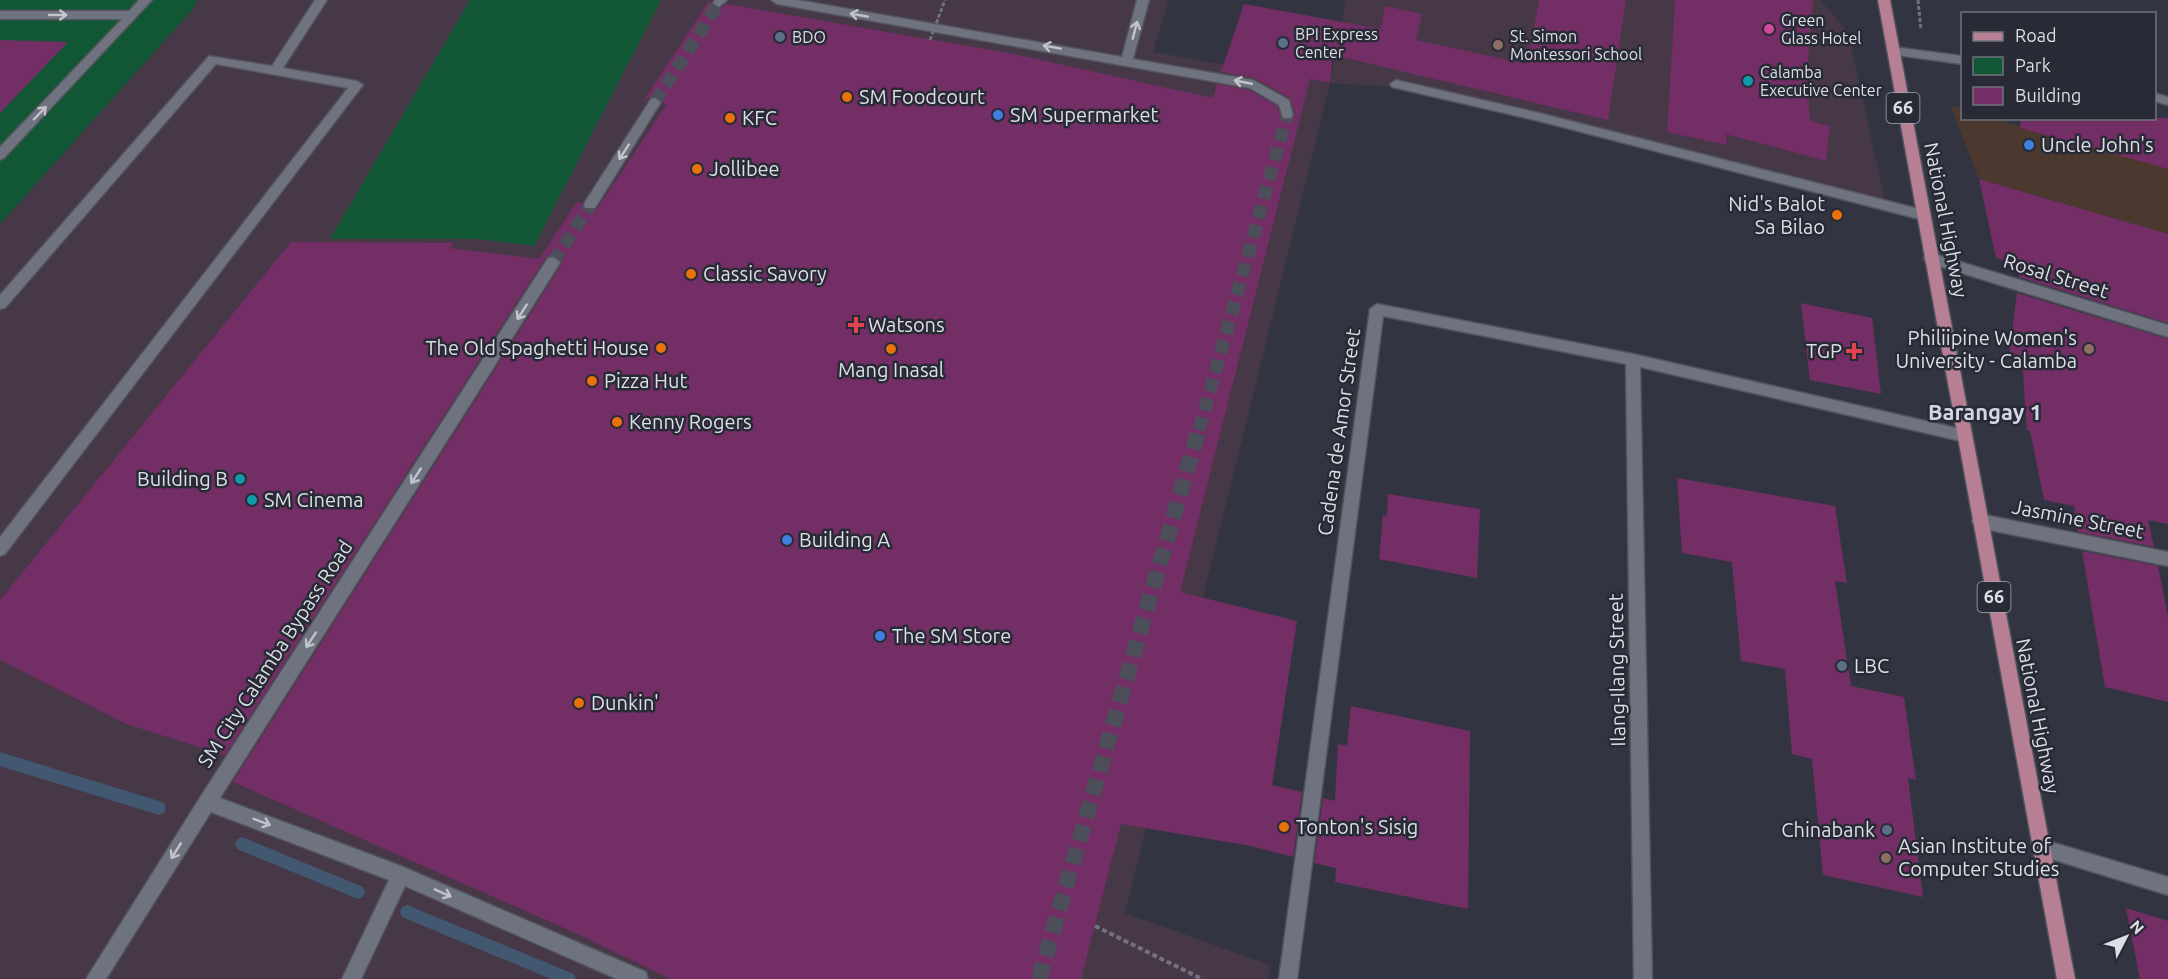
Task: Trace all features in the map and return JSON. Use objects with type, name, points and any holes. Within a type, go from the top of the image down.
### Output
[{"type":"main road","name":"National Highway","points":[[1884,0],[2066,979]]},
{"type":"street","points":[[0,155],[146,0]]},
{"type":"street","points":[[276,69],[321,0]]},
{"type":"street","points":[[777,0],[1254,84],[1285,103],[1287,114]]},
{"type":"street","points":[[1127,60],[1143,0]]},
{"type":"street","points":[[0,15],[133,15]]},
{"type":"street","points":[[1893,51],[1961,60]]},
{"type":"street","points":[[0,304],[213,59],[357,85],[0,549]]},
{"type":"street","points":[[1396,84],[1539,117],[1923,215]]},
{"type":"street","points":[[590,205],[655,102]]},
{"type":"street","name":"Rosal Street","points":[[1932,258],[2168,331]]},
{"type":"street","name":"SM City Calamba Bypass Road","points":[[95,979],[553,262]]},
{"type":"street","name":"Cadena de Amor Street","points":[[1288,979],[1377,309],[1633,360],[1965,436]]},
{"type":"street","name":"Ilang-Ilang Street","points":[[1633,360],[1643,979]]},
{"type":"street","name":"Jasmine Street","points":[[1980,521],[2168,559]]},
{"type":"street","points":[[207,802],[401,875],[639,979]]},
{"type":"street","points":[[2041,848],[2168,886]]},
{"type":"street","points":[[351,979],[401,875]]},
{"type":"path","points":[[930,40],[945,0]]},
{"type":"path","points":[[1918,0],[1921,30]]},
{"type":"path","points":[[1095,926],[1202,979]]},
{"type":"shaded area","points":[[197,0],[1169,0],[1153,52],[1330,83],[1125,913],[1270,965],[1268,979],[0,979],[0,224],[192,10]]},
{"type":"shaded area","points":[[1346,0],[1820,0],[1848,32],[1887,210],[1540,121],[1397,87],[1330,83]]},
{"type":"shaded area","points":[[1950,105],[1961,109],[1961,120],[1998,120],[2168,169],[2168,234],[1979,179]]},
{"type":"green space","points":[[0,0],[197,0],[192,10],[0,224]]},
{"type":"green space","points":[[470,0],[661,0],[534,246],[478,239],[330,239]]},
{"type":"building","name":"Building A","points":[[1539,0],[1626,0],[1608,120],[1333,55],[1330,83],[1310,79],[1180,592],[1297,621],[1272,785],[1302,792],[1293,857],[1251,846],[1121,824],[1081,979],[670,979],[580,935],[233,782],[560,267],[562,261],[554,255],[546,257],[225,755],[126,724],[0,660],[0,600],[291,242],[454,243],[449,248],[539,259],[577,202],[582,203],[584,210],[597,209],[666,105],[656,96],[644,100],[709,1],[719,9],[726,4],[1014,54],[1213,98],[1217,84],[1249,90],[1277,106],[1282,120],[1291,120],[1295,114],[1290,98],[1254,78],[1221,72],[1244,4],[1381,29],[1385,6],[1422,14],[1416,40],[1527,64]]},
{"type":"building","points":[[1675,0],[1813,0],[1807,72],[1810,121],[1830,126],[1826,161],[1726,134],[1727,145],[1667,132]]},
{"type":"building","points":[[0,40],[68,42],[0,113]]},
{"type":"building","points":[[2156,118],[2168,118],[2168,169],[2020,128],[2021,120],[2156,120]]},
{"type":"building","points":[[1979,179],[2168,234],[2168,323],[2019,277],[2020,265],[1996,258]]},
{"type":"building","points":[[2017,293],[2168,339],[2168,524],[2148,520],[2154,547],[2078,532],[2074,506],[2044,500],[2030,431],[2027,430],[2022,361],[2009,356]]},
{"type":"building","points":[[1801,303],[1872,318],[1881,394],[1810,380]]},
{"type":"building","points":[[1677,478],[1835,506],[1847,583],[1835,581],[1851,686],[1904,697],[1916,780],[1908,778],[1923,897],[1823,875],[1812,759],[1792,754],[1785,669],[1741,661],[1732,562],[1682,553]]},
{"type":"building","points":[[1388,494],[1480,509],[1477,578],[1379,559],[1383,515],[1387,516]]},
{"type":"building","points":[[2082,551],[2158,566],[2168,617],[2168,702],[2105,687]]},
{"type":"building","points":[[1351,706],[1470,731],[1468,909],[1335,882],[1336,868],[1314,863],[1323,798],[1335,801],[1338,744],[1347,746]]},
{"type":"building","points":[[2126,908],[2168,921],[2168,979],[2140,979]]},
{"type":"waterway","points":[[0,759],[159,808]]},
{"type":"waterway","points":[[242,844],[358,892]]},
{"type":"waterway","points":[[407,912],[569,979]]},
{"type":"tunnel","points":[[655,102],[719,3]]},
{"type":"tunnel","points":[[1199,430],[1287,115]]},
{"type":"tunnel","points":[[553,262],[590,205]]},
{"type":"tunnel","points":[[1039,979],[1199,429]]},
{"type":"place","name":"Green Glass Hotel","points":[[1769,29]]},
{"type":"place","name":"BDO","points":[[780,37]]},
{"type":"place","name":"BPI Express Center","points":[[1283,43]]},
{"type":"place","name":"St. Simon Montessori School","points":[[1498,45]]},
{"type":"place","name":"Calamba Executive Center","points":[[1748,81]]},
{"type":"place","name":"SM Foodcourt","points":[[847,97]]},
{"type":"place","name":"SM Supermarket","points":[[998,115]]},
{"type":"place","name":"KFC","points":[[730,118]]},
{"type":"place","name":"Uncle John's","points":[[2029,145]]},
{"type":"place","name":"Jollibee","points":[[697,169]]},
{"type":"place","name":"Nid's Balot Sa Bilao","points":[[1837,215]]},
{"type":"place","name":"Classic Savory","points":[[691,274]]},
{"type":"place","name":"Watsons","points":[[856,325]]},
{"type":"place","name":"The Old Spaghetti House","points":[[661,348]]},
{"type":"place","name":"Mang Inasal","points":[[891,349]]},
{"type":"place","name":"Philiipine Women's University - Calamba","points":[[2089,349]]},
{"type":"place","name":"TGP","points":[[1854,351]]},
{"type":"place","name":"Pizza Hut","points":[[592,381]]},
{"type":"place","name":"Kenny Rogers","points":[[617,422]]},
{"type":"place","name":"Building B","points":[[240,479]]},
{"type":"place","name":"SM Cinema","points":[[252,500]]},
{"type":"place","name":"Building A","points":[[787,540]]},
{"type":"place","name":"The SM Store","points":[[880,636]]},
{"type":"place","name":"LBC","points":[[1842,666]]},
{"type":"place","name":"Dunkin'","points":[[579,703]]},
{"type":"place","name":"Tonton's Sisig","points":[[1284,827]]},
{"type":"place","name":"Chinabank","points":[[1887,830]]},
{"type":"place","name":"Asian Institute of Computer Studies","points":[[1886,858]]},
{"type":"district","name":"Barangay 1","points":[[1985,412]]}]
